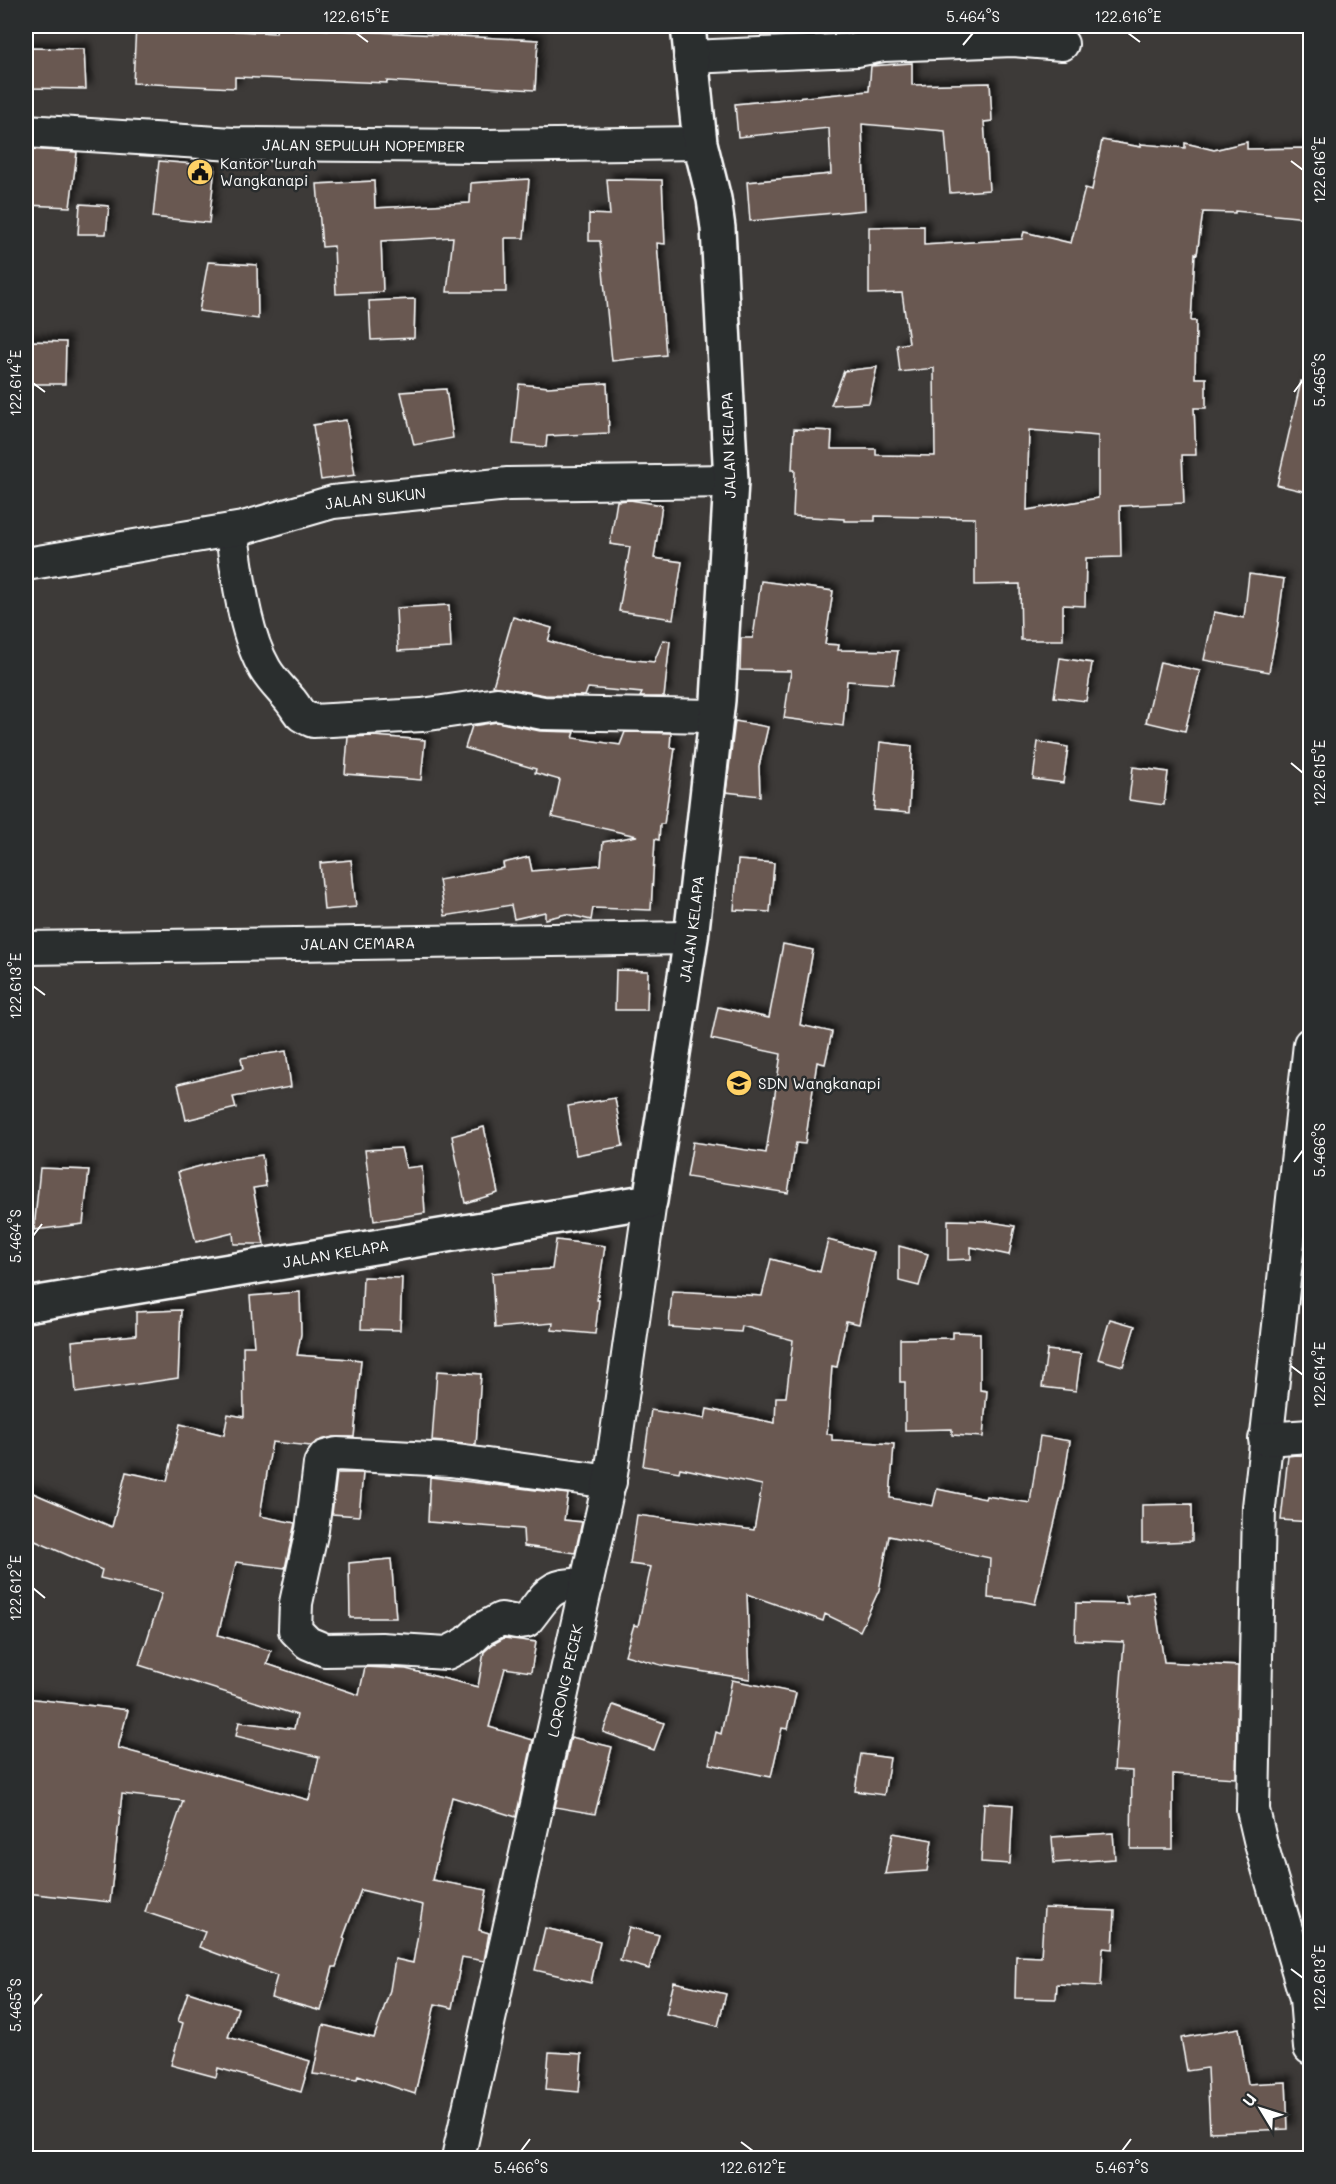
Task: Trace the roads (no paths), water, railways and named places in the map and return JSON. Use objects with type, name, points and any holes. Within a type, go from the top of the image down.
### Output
[{"type":"street","name":"JALAN KELAPA","points":[[26,1305],[650,1201],[691,938],[716,716],[731,481],[718,228],[714,199],[700,143],[688,26]]},
{"type":"street","points":[[690,57],[854,38],[883,45],[1013,40],[1062,44]]},
{"type":"street","name":"JALAN SEPULUH NOPEMBER","points":[[26,131],[233,144],[484,146],[700,143]]},
{"type":"street","name":"JALAN SUKUN","points":[[26,564],[231,530],[333,502],[508,484],[731,481]]},
{"type":"street","points":[[231,530],[246,615],[264,668],[292,701],[298,714],[313,721],[422,715],[497,704],[543,712],[716,716]]},
{"type":"street","name":"JALAN CEMARA","points":[[26,948],[691,938]]},
{"type":"street","points":[[1311,1044],[1259,1508],[1253,1810],[1261,1844],[1308,1998],[1311,2048]]},
{"type":"street","name":"LORONG PECEK","points":[[459,2158],[610,1482],[650,1201]]},
{"type":"street","points":[[1265,1439],[1311,1436]]},
{"type":"street","points":[[587,1585],[569,1583],[548,1591],[526,1621],[501,1619],[482,1629],[467,1643],[447,1653],[381,1649],[325,1650],[308,1644],[295,1630],[296,1603],[312,1530],[320,1464],[325,1457],[337,1454],[450,1460],[610,1482]]},
{"type":"place","name":"Kantor Lurah Wangkanapi","points":[[200,172]]},
{"type":"place","name":"SDN Wangkanapi","points":[[739,1083]]}]
